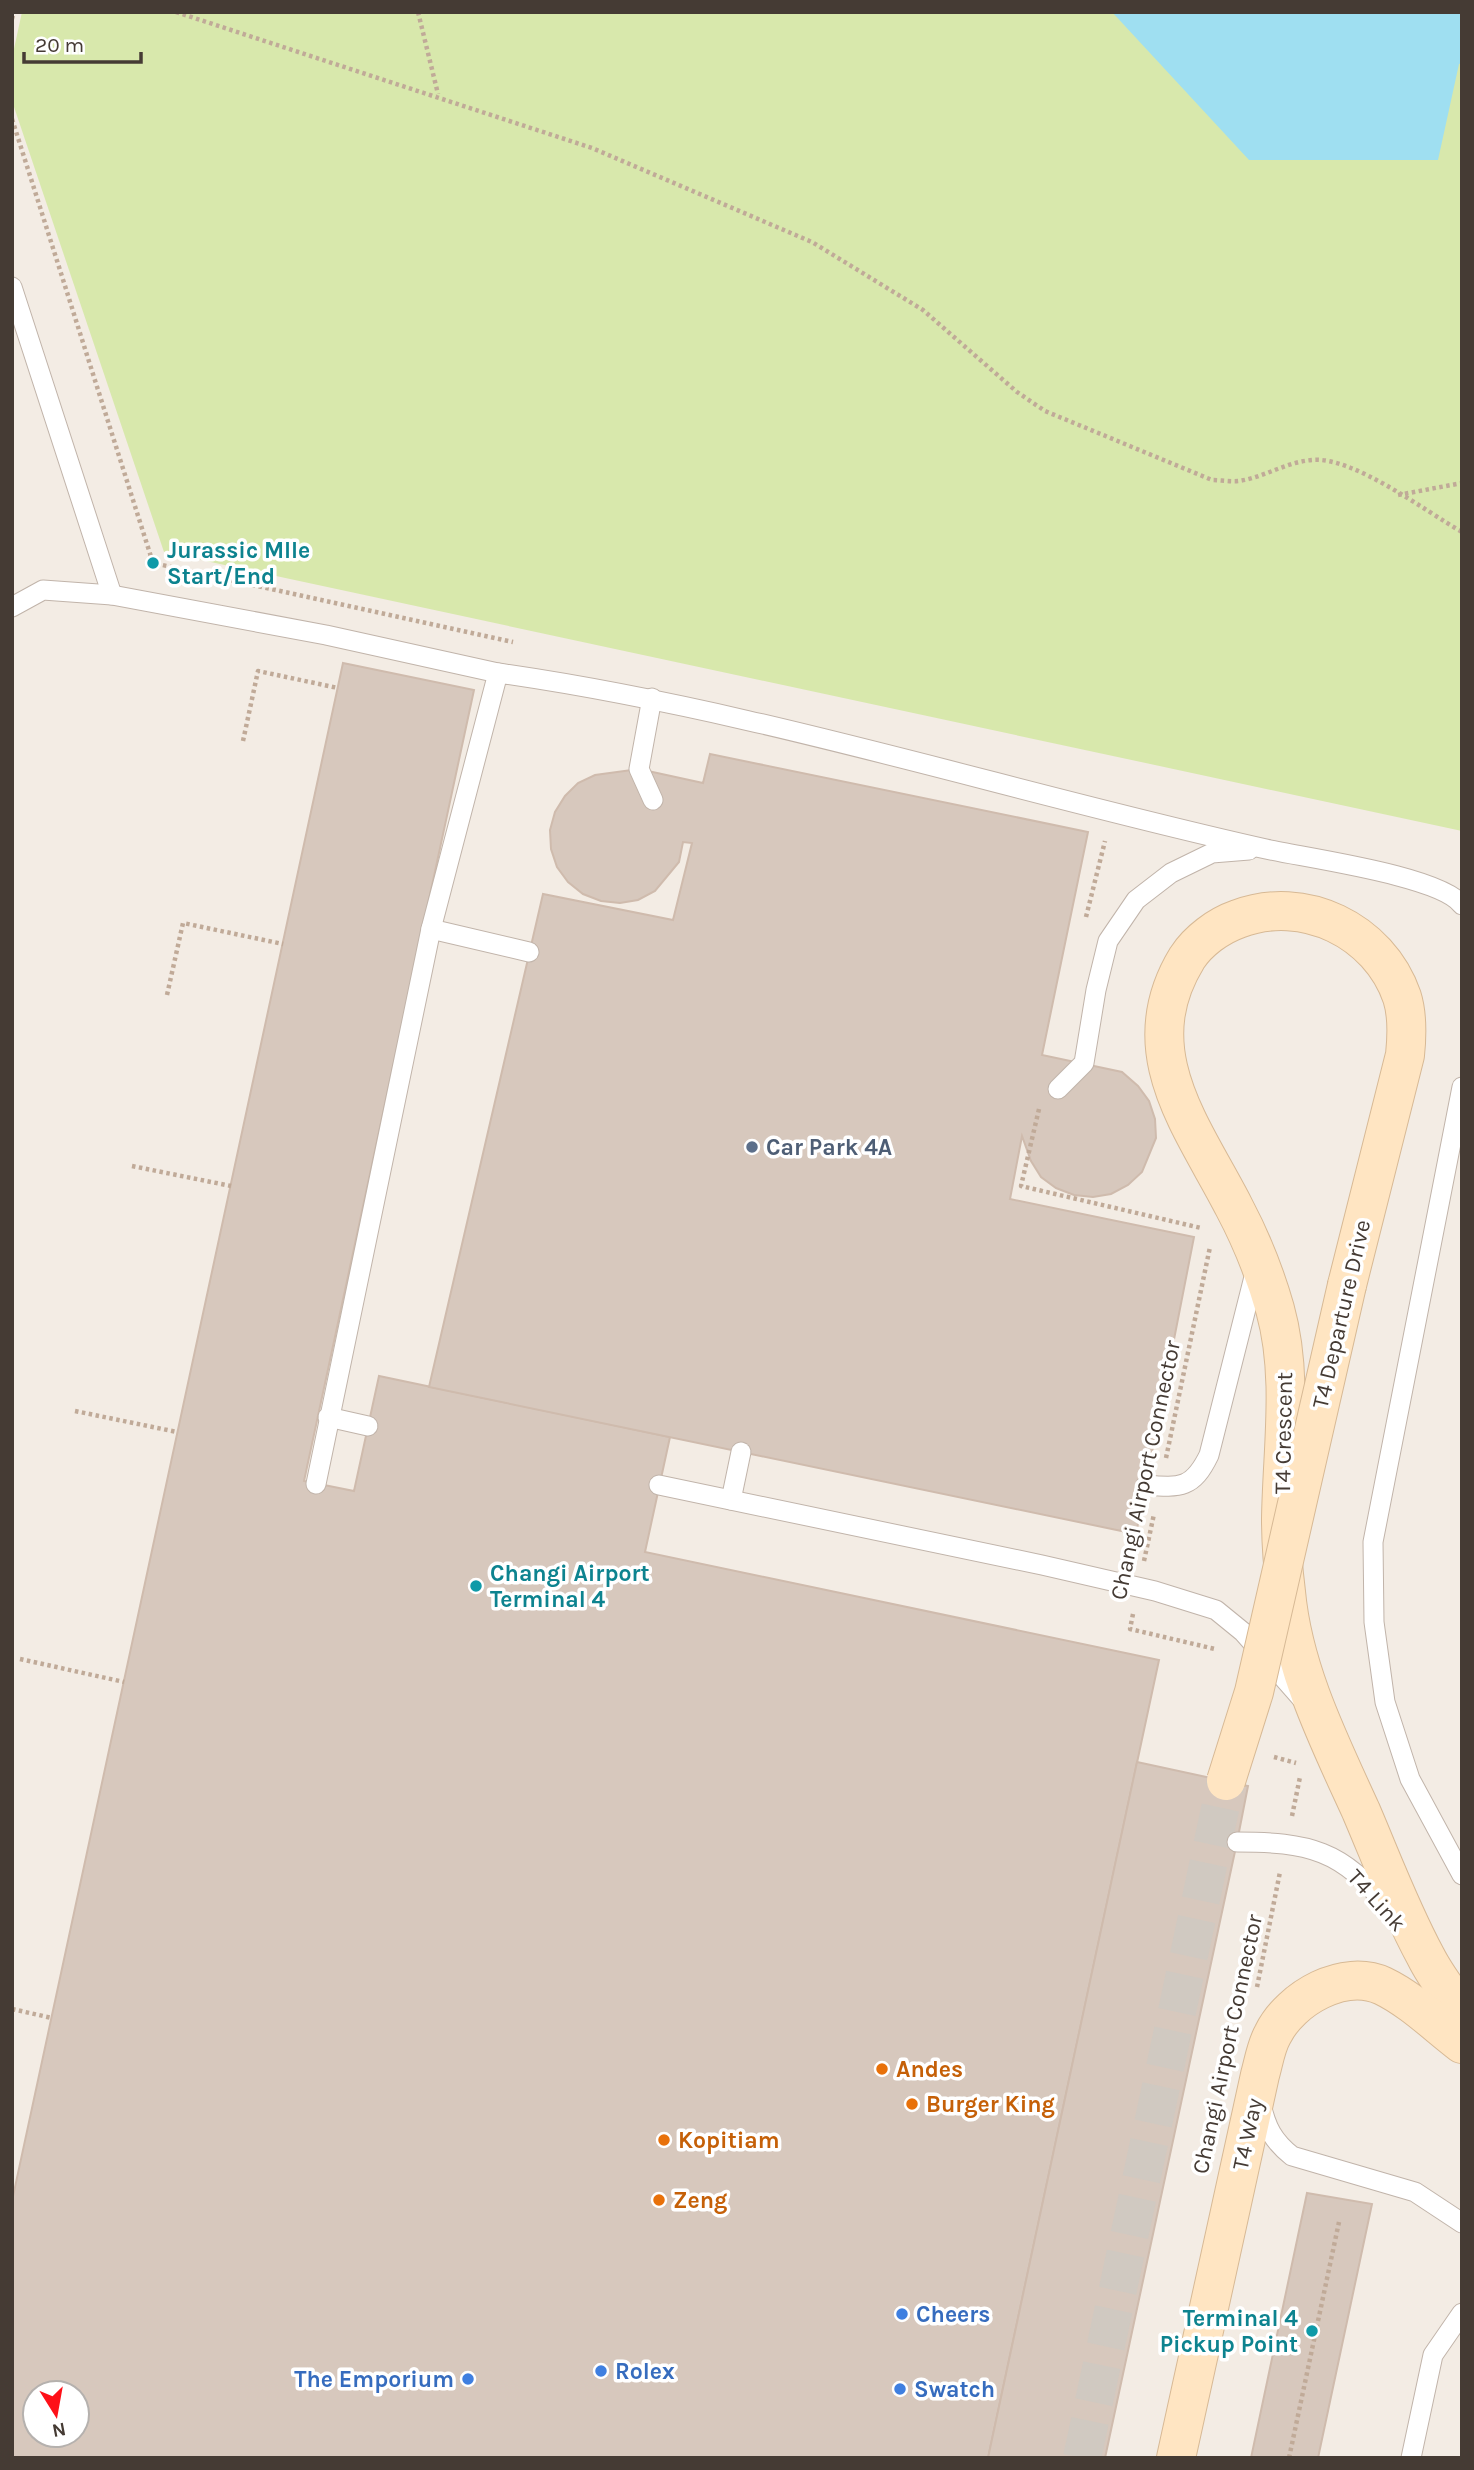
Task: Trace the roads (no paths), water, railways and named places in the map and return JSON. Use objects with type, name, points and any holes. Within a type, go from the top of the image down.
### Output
[{"type":"main road","name":"T4 Crescent","points":[[1284,909],[1255,912],[1236,919],[1202,940],[1187,957],[1174,986],[1163,1029],[1169,1076],[1196,1142],[1235,1208],[1275,1309],[1283,1350],[1286,1393],[1281,1522],[1286,1595],[1296,1648],[1320,1720],[1426,1959],[1462,2012]]},
{"type":"main road","name":"T4 Departure Drive","points":[[1226,1781],[1254,1692],[1348,1285],[1405,1055],[1407,1027],[1402,998],[1374,951],[1349,930],[1319,914],[1284,909]]},
{"type":"main road","name":"T4 Way","points":[[1177,2458],[1260,2075],[1273,2033],[1290,2011],[1310,1995],[1356,1980],[1382,1985],[1410,2002],[1462,2044]]},
{"type":"lane","points":[[12,287],[112,596]]},
{"type":"lane","points":[[12,607],[43,590],[112,596],[326,635],[498,673],[652,698],[1264,848],[1421,881],[1456,898],[1462,905]]},
{"type":"lane","points":[[316,1484],[431,929],[498,673]]},
{"type":"lane","points":[[652,698],[639,769],[653,800]]},
{"type":"lane","points":[[1050,1092],[1084,1063],[1096,990],[1108,941],[1136,900],[1171,873],[1212,853],[1264,848]]},
{"type":"lane","points":[[431,929],[529,952]]},
{"type":"lane","points":[[1462,1087],[1373,1542],[1374,1622],[1385,1702],[1410,1779],[1462,1875]]},
{"type":"lane","points":[[1153,1486],[1181,1487],[1198,1477],[1209,1455],[1258,1261]]},
{"type":"lane","points":[[328,1417],[368,1426]]},
{"type":"lane","points":[[731,1500],[741,1452]]},
{"type":"lane","points":[[659,1485],[1138,1587],[1216,1610],[1242,1632],[1320,1720]]},
{"type":"lane","name":"T4 Link","points":[[1237,1842],[1286,1843],[1320,1851],[1352,1867],[1370,1884],[1426,1959]]},
{"type":"lane","points":[[1260,2075],[1265,2126],[1279,2146],[1292,2156],[1415,2192],[1462,2223]]},
{"type":"lane","points":[[1411,2458],[1433,2355],[1462,2313]]},
{"type":"water","points":[[1112,12],[1462,12],[1462,63],[1459,64],[1438,160],[1249,160]]},
{"type":"tunnel","points":[[1082,2458],[1226,1781]]},
{"type":"place","name":"Jurassic MIle Start/End","points":[[153,563]]},
{"type":"place","name":"Car Park 4A","points":[[752,1147]]},
{"type":"place","name":"Changi Airport Terminal 4","points":[[476,1586]]},
{"type":"place","name":"Andes","points":[[882,2069]]},
{"type":"place","name":"Burger King","points":[[912,2104]]},
{"type":"place","name":"Kopitiam","points":[[664,2140]]},
{"type":"place","name":"Zeng","points":[[659,2200]]},
{"type":"place","name":"Cheers","points":[[902,2314]]},
{"type":"place","name":"Terminal 4 Pickup Point","points":[[1312,2331]]},
{"type":"place","name":"Rolex","points":[[601,2371]]},
{"type":"place","name":"The Emporium","points":[[468,2379]]},
{"type":"place","name":"Swatch","points":[[900,2389]]}]
